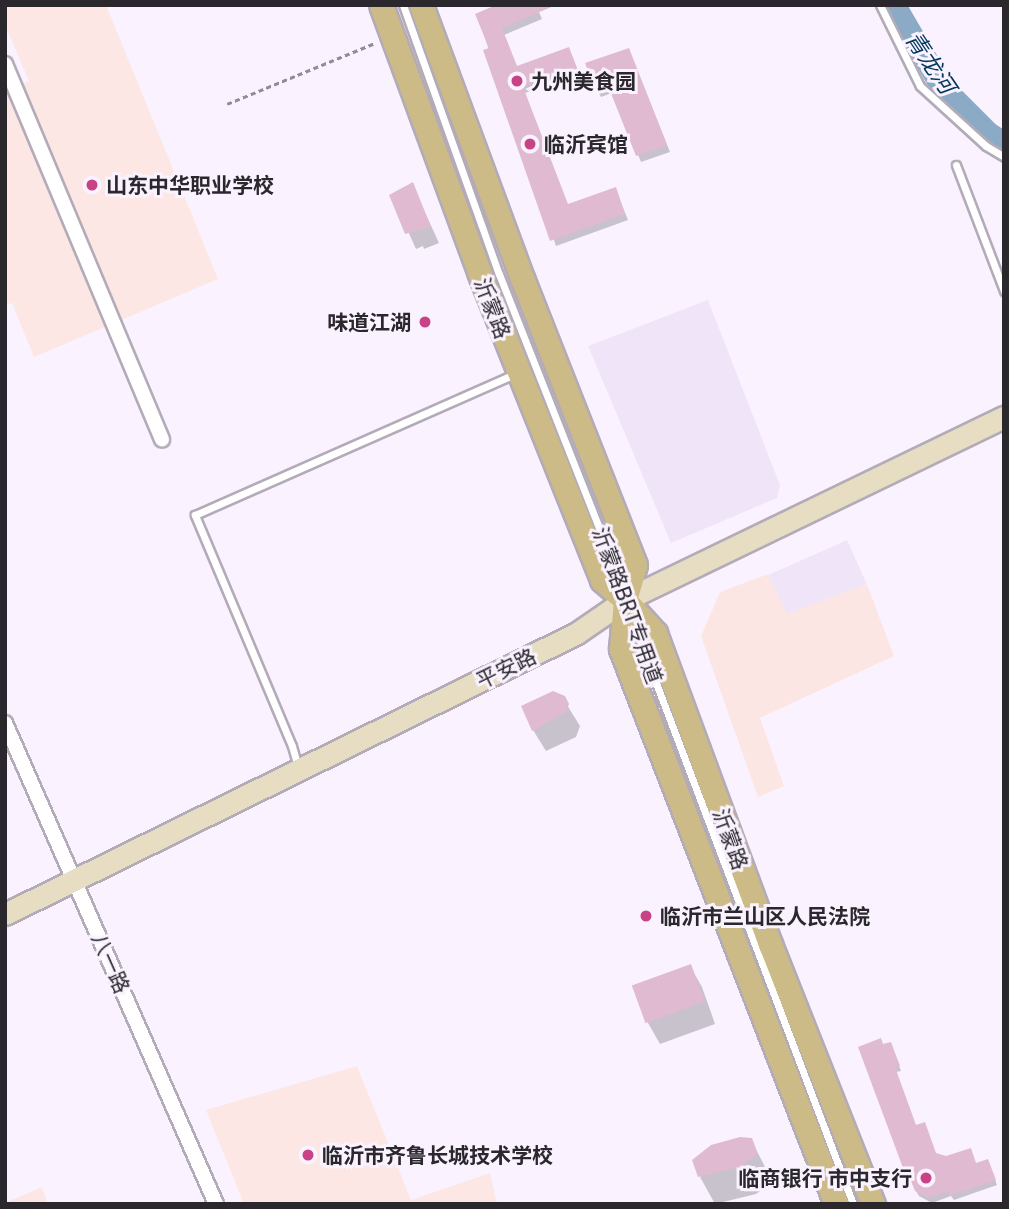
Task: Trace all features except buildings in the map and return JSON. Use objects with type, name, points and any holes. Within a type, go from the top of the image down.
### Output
[{"type":"main road","name":"沂蒙路","points":[[381,5],[518,373],[602,580],[625,600],[654,633],[770,944],[873,1204]]},
{"type":"main road","name":"沂蒙路","points":[[421,5],[522,278],[635,565],[625,600],[621,649],[836,1204]]},
{"type":"main road","name":"平安路","points":[[5,914],[577,633],[625,600],[1004,418]]},
{"type":"street","points":[[5,64],[162,439]]},
{"type":"street","name":"八一路","points":[[5,723],[216,1204]]},
{"type":"lane","name":"沂蒙路BRT专用道","points":[[403,5],[499,274],[619,573],[625,600],[853,1204]]},
{"type":"lane","points":[[880,5],[920,86],[986,146],[1004,157]]},
{"type":"lane","points":[[956,165],[1004,291]]},
{"type":"lane","points":[[298,770],[292,746],[195,514],[518,373]]},
{"type":"path","points":[[227,104],[376,43]]},
{"type":"shaded area","name":"山东中华职业学校","points":[[5,5],[106,5],[218,279],[34,357],[12,303],[5,305],[5,91],[29,81],[5,25]]},
{"type":"shaded area","points":[[708,300],[780,485],[777,498],[671,543],[588,346]]},
{"type":"shaded area","points":[[847,540],[867,584],[788,619],[768,575]]},
{"type":"shaded area","points":[[768,574],[787,614],[867,584],[894,656],[760,718],[784,786],[758,797],[701,636],[720,592]]},
{"type":"shaded area","name":"临沂市齐鲁长城技术学校","points":[[357,1066],[411,1200],[490,1173],[497,1204],[244,1204],[206,1110]]},
{"type":"shaded area","points":[[42,1187],[48,1204],[5,1204],[5,1203]]},
{"type":"waterway","name":"青龙河","points":[[894,5],[942,87],[988,133],[1004,143]]},
{"type":"place","name":"九州美食园","points":[[517,81]]},
{"type":"place","name":"临沂宾馆","points":[[530,144]]},
{"type":"place","name":"山东中华职业学校","points":[[92,185]]},
{"type":"place","name":"味道江湖","points":[[425,322]]},
{"type":"place","name":"临沂市兰山区人民法院","points":[[646,916]]},
{"type":"place","name":"临沂市齐鲁长城技术学校","points":[[308,1155]]},
{"type":"place","name":"临商银行 市中支行","points":[[926,1178]]}]
